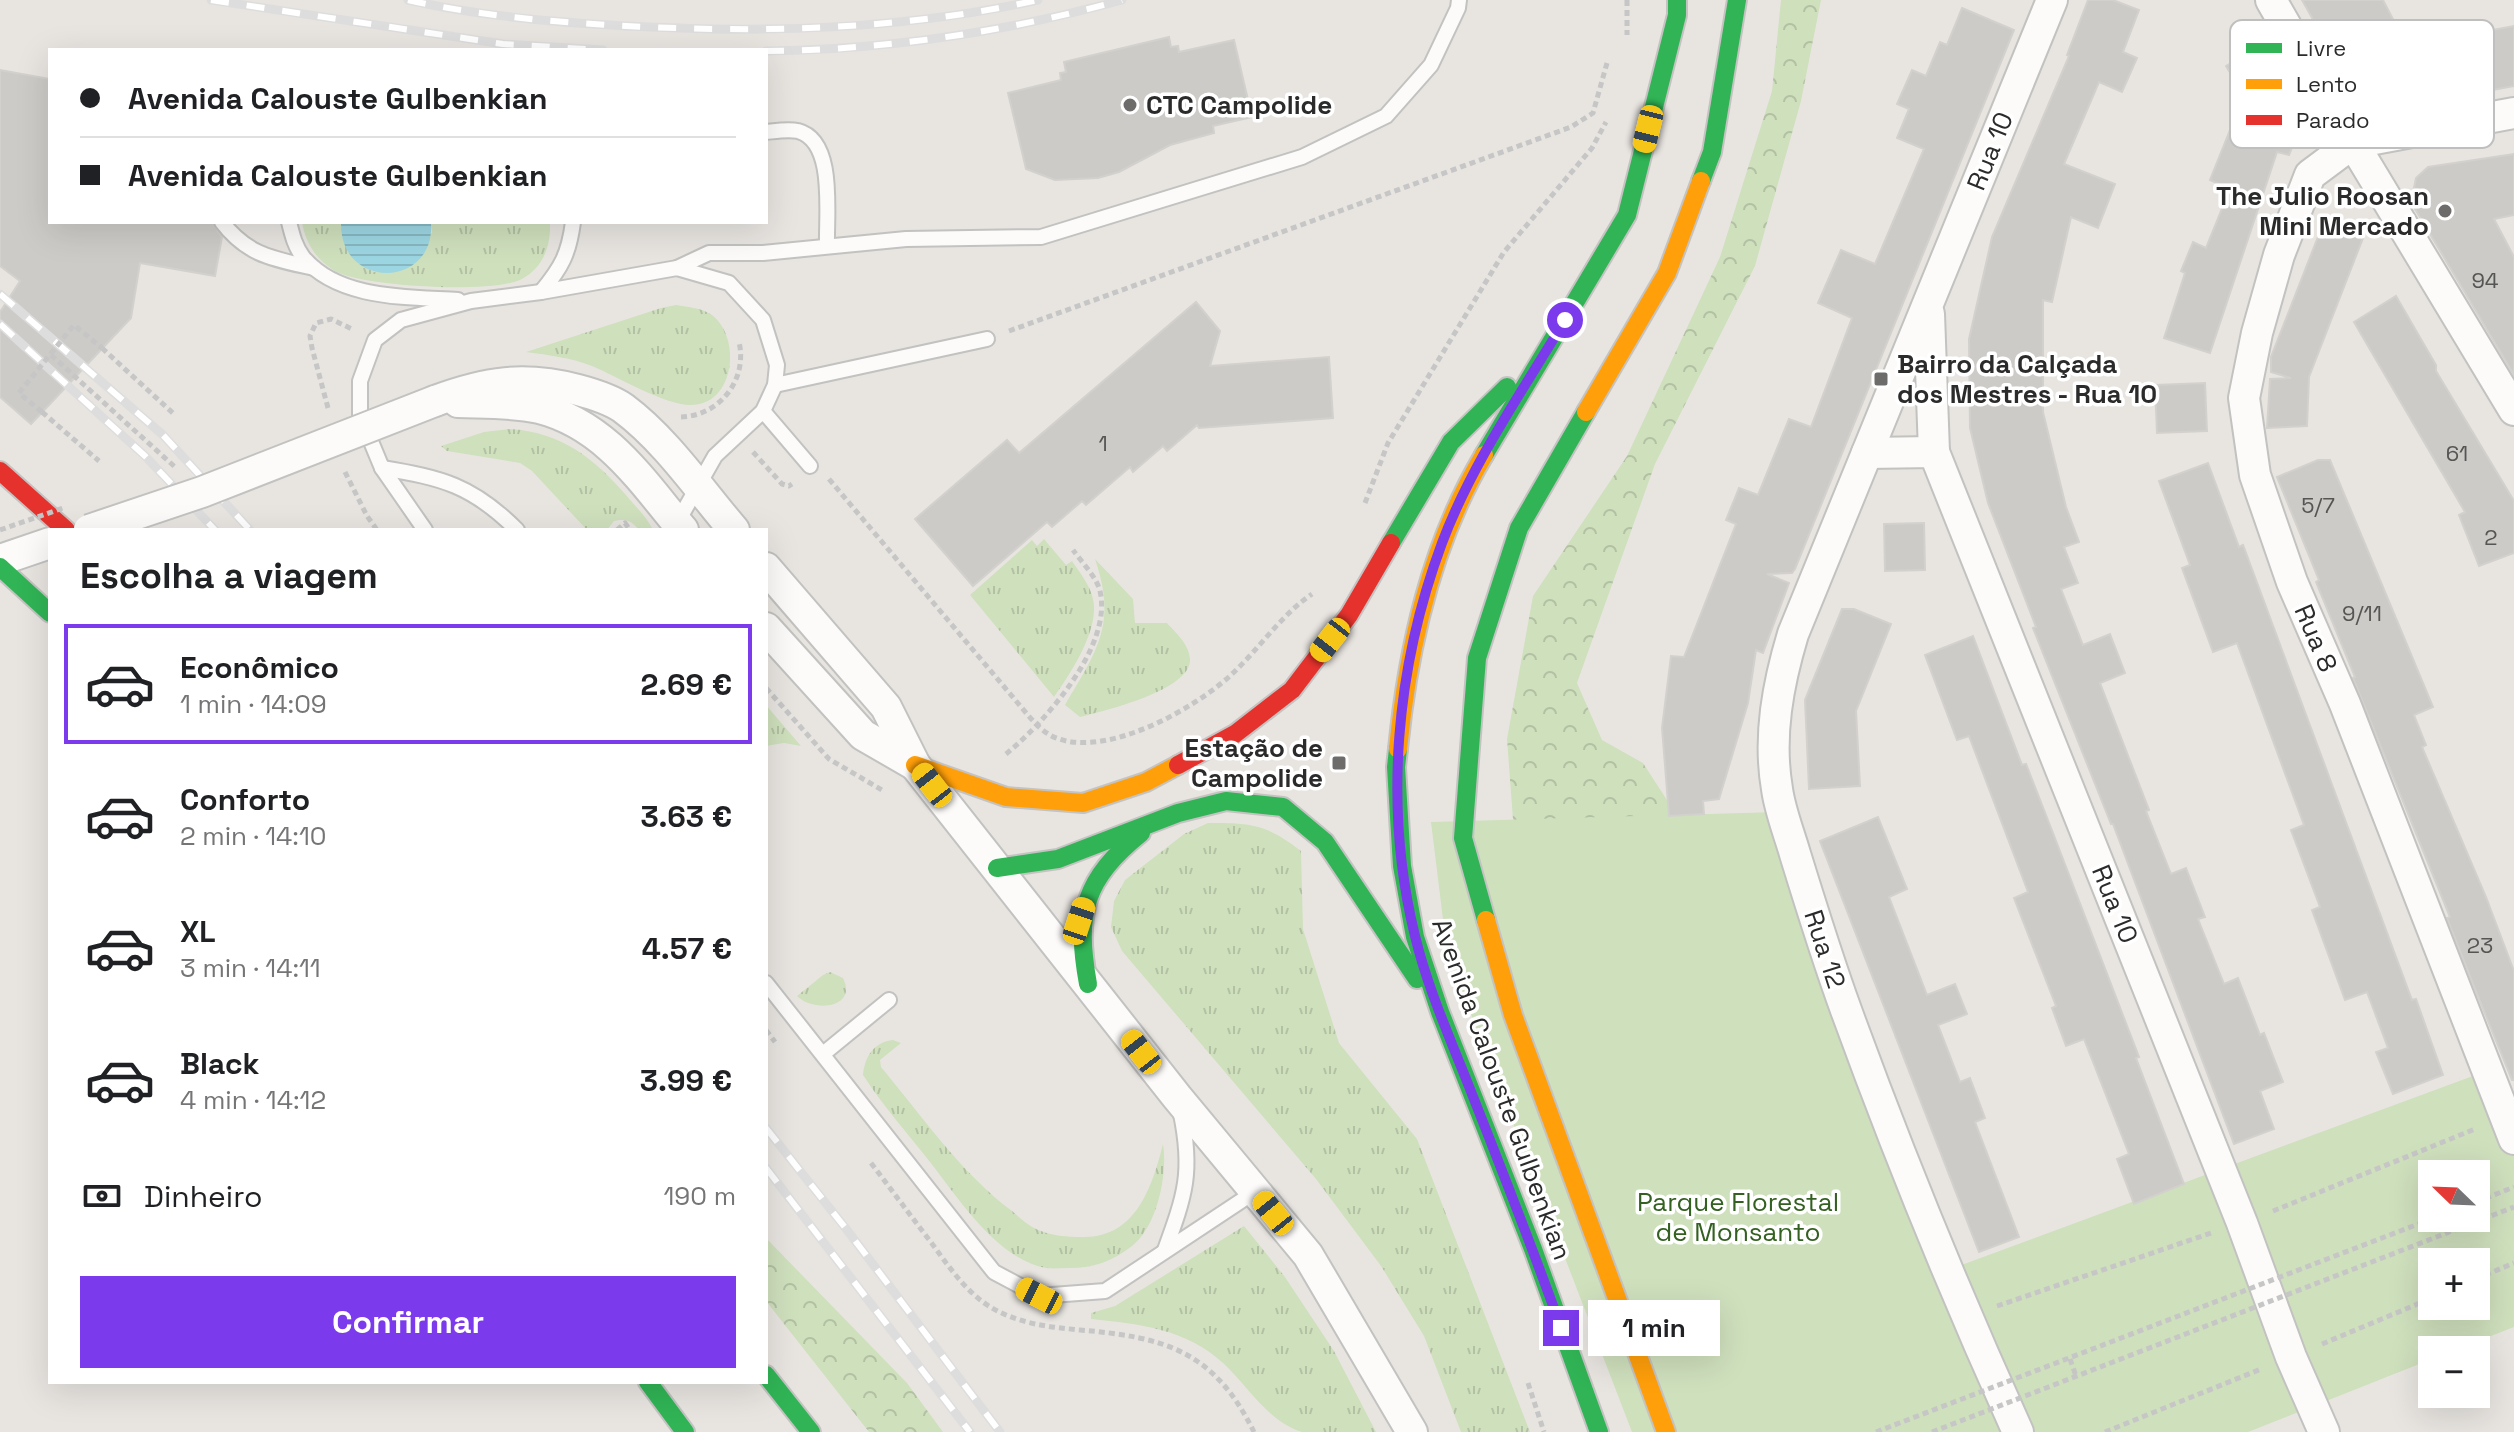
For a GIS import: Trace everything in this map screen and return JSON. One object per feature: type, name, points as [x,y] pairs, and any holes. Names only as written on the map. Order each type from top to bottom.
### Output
[{"type":"main road","name":"Avenida Calouste Gulbenkian","points":[[1599,1432],[1533,1249],[1440,1012],[1415,937],[1402,866],[1396,767],[1404,686],[1421,608],[1443,542],[1469,480],[1627,215],[1677,15],[1677,0]]},
{"type":"main road","name":"Avenida Calouste Gulbenkian","points":[[1666,1432],[1513,1015],[1463,838],[1477,658],[1519,528],[1667,273],[1712,152],[1737,0]]},
{"type":"main road","points":[[1060,819],[1083,803],[1146,782],[1235,734],[1292,690],[1349,615],[1451,442],[1549,346]]},
{"type":"main road","points":[[0,471],[64,528]]},
{"type":"main road","points":[[0,567],[48,611]]},
{"type":"main road","points":[[915,765],[1006,797],[1083,803]]},
{"type":"main road","points":[[997,868],[1058,859],[1159,820],[1226,801],[1283,807],[1325,842],[1440,1012]]},
{"type":"main road","points":[[1088,984],[1080,949],[1079,921],[1089,892],[1116,852],[1159,820]]},
{"type":"main road","points":[[997,868],[1028,843]]},
{"type":"main road","points":[[768,1378],[811,1432]]},
{"type":"main road","points":[[649,1384],[685,1432]]},
{"type":"street","name":"Rua 10","points":[[1867,453],[2052,0]]},
{"type":"street","points":[[2271,0],[2282,20]]},
{"type":"street","points":[[2494,117],[2514,113]]},
{"type":"street","name":"Rua 8","points":[[2346,148],[2310,175],[2279,255],[2257,333],[2244,398],[2255,475],[2292,582],[2345,704],[2511,1123]]},
{"type":"street","points":[[2356,148],[2514,410]]},
{"type":"street","name":"Rua 10","points":[[1929,302],[1934,452],[2242,1223],[2291,1357],[2324,1432]]},
{"type":"street","points":[[95,528],[202,492],[435,401],[498,382],[557,384],[594,394],[620,406],[648,429],[732,528]]},
{"type":"street","points":[[435,401],[537,408],[586,427],[631,467],[680,526]]},
{"type":"street","points":[[1867,453],[1934,452]]},
{"type":"street","name":"Rua 12","points":[[1867,453],[1793,634],[1782,672],[1775,711],[1777,791],[1822,945],[1893,1142],[1965,1316],[2018,1432]]},
{"type":"street","points":[[0,560],[48,544]]},
{"type":"street","points":[[768,570],[886,707],[915,765],[1177,1097],[1308,1255],[1412,1432]]},
{"type":"street","points":[[768,630],[863,735],[915,765]]},
{"type":"lane","points":[[424,528],[382,468],[360,415],[360,381],[375,340],[401,320],[471,301],[677,268],[709,253],[763,253],[906,239],[1041,237],[1302,157],[1386,116],[1431,65],[1459,0]]},
{"type":"lane","points":[[768,132],[796,131],[818,144],[825,163],[827,246]]},
{"type":"lane","points":[[224,224],[235,239],[254,252],[314,268]]},
{"type":"lane","points":[[290,224],[302,256],[314,268],[339,283],[399,296],[471,301]]},
{"type":"lane","points":[[541,292],[556,274],[569,250],[573,224]]},
{"type":"lane","points":[[677,268],[729,283],[763,320],[777,365],[775,385],[763,411],[715,456],[697,486],[680,526]]},
{"type":"lane","points":[[775,385],[987,339]]},
{"type":"lane","points":[[763,411],[810,466]]},
{"type":"lane","points":[[382,468],[429,476],[457,485],[481,498],[515,528]]},
{"type":"lane","points":[[768,985],[994,1272],[1039,1296],[1105,1291],[1256,1191]]},
{"type":"lane","points":[[823,1054],[889,1000]]},
{"type":"lane","points":[[1165,1250],[1186,1193],[1187,1145],[1177,1097]]},
{"type":"path","points":[[1625,45],[1627,0]]},
{"type":"path","points":[[987,339],[1571,127],[1593,113],[1607,63]]},
{"type":"path","points":[[1362,510],[1388,443],[1504,252],[1592,148],[1611,112]]},
{"type":"path","points":[[99,461],[19,393],[74,325],[175,415]]},
{"type":"path","points":[[678,417],[693,417],[713,409],[723,400],[741,367],[738,338]]},
{"type":"path","points":[[51,355],[202,492]]},
{"type":"path","points":[[825,474],[1038,726],[1058,739],[1079,743],[1114,739],[1156,723],[1190,705],[1227,679],[1259,648],[1300,600],[1310,596],[1319,586]]},
{"type":"path","points":[[999,760],[1038,726],[1078,673],[1092,644],[1102,614],[1100,589],[1073,550]]},
{"type":"path","points":[[1965,1316],[2242,1223],[2511,1123]]},
{"type":"path","points":[[2490,1196],[2514,1187]]},
{"type":"path","points":[[1932,1432],[2514,1207]]},
{"type":"path","points":[[1876,1432],[2418,1224]]},
{"type":"path","points":[[2490,1273],[2514,1263]]},
{"type":"path","points":[[2105,1432],[2418,1304]]},
{"type":"path","points":[[2070,1359],[2076,1376]]},
{"type":"path","points":[[1528,1383],[1544,1432]]},
{"type":"path","points":[[1235,1400],[1254,1432]]},
{"type":"green space","points":[[1781,0],[1821,0],[1801,101],[1755,266],[1655,464],[1577,683],[1602,740],[1643,763],[1698,848],[1519,900],[1507,739],[1533,596],[1627,456],[1720,257],[1772,91]]},
{"type":"green space","points":[[303,224],[341,224],[350,253],[375,272],[432,233],[431,224],[550,224],[541,262],[530,274],[507,284],[485,286],[428,287],[350,277],[322,262],[306,237]]},
{"type":"green space","points":[[676,305],[700,309],[712,315],[728,339],[729,369],[725,383],[717,395],[705,402],[680,404],[641,390],[584,363],[526,352],[661,308]]},
{"type":"green space","points":[[510,429],[528,431],[561,441],[575,449],[602,470],[652,528],[637,528],[631,522],[622,520],[614,521],[609,528],[585,528],[532,471],[520,463],[447,451],[441,446],[484,432]]},
{"type":"green space","points":[[1044,539],[1066,565],[1072,561],[1090,589],[1094,611],[1082,650],[1054,697],[970,595],[1032,540],[1037,546]]},
{"type":"green space","points":[[1095,559],[1133,599],[1135,623],[1167,623],[1185,644],[1190,659],[1187,670],[1162,689],[1126,704],[1080,717],[1065,705],[1087,668],[1101,635],[1104,601]]},
{"type":"green space","points":[[768,707],[801,746],[784,743],[768,746]]},
{"type":"green space","name":"Parque Florestal de Monsanto","points":[[1777,812],[1948,1270],[2481,1073],[2514,1120],[2514,1327],[2490,1336],[2418,1336],[2418,1365],[2248,1432],[1632,1432],[1447,952],[1431,822]]},
{"type":"green space","points":[[1208,823],[1268,830],[1301,851],[1303,929],[1339,1043],[1417,1139],[1530,1432],[1461,1432],[1424,1336],[1381,1266],[1316,1179],[1122,951],[1111,927],[1114,901],[1125,880],[1184,834]]},
{"type":"green space","points":[[830,972],[843,978],[845,996],[840,1001],[832,1005],[813,1005],[797,996],[823,975]]},
{"type":"green space","points":[[893,1040],[901,1043],[880,1060],[881,1067],[976,1179],[1023,1221],[1042,1231],[1059,1236],[1084,1237],[1117,1229],[1139,1207],[1153,1177],[1163,1144],[1164,1170],[1159,1199],[1141,1237],[1110,1260],[1087,1267],[1046,1268],[1011,1253],[980,1226],[863,1075],[872,1051]]},
{"type":"green space","points":[[1244,1226],[1285,1277],[1334,1351],[1376,1432],[1302,1432],[1269,1412],[1223,1363],[1194,1342],[1145,1326],[1091,1319],[1091,1313],[1115,1306]]},
{"type":"green space","points":[[768,1240],[907,1383],[943,1432],[869,1432],[768,1304]]},
{"type":"water","points":[[341,224],[431,224],[428,244],[419,260],[404,270],[387,273],[370,270],[355,261],[344,245]]},
{"type":"building","points":[[2088,0],[2113,0],[2139,10],[2123,52],[2137,58],[2122,92],[2099,82],[2064,164],[2115,184],[2098,228],[2071,217],[2052,302],[2043,300],[2043,412],[2066,507],[2079,542],[2064,547],[2078,583],[2061,589],[2083,645],[2110,634],[2125,673],[2100,683],[2149,810],[2146,811],[2171,874],[2186,868],[2205,917],[2198,919],[2224,984],[2238,978],[2260,1035],[2264,1033],[2283,1082],[2260,1091],[2274,1129],[2234,1144],[2113,824],[2033,628],[2036,627],[1988,503],[1970,428],[1969,339],[1992,237],[2069,56]]},
{"type":"building","points":[[2302,0],[2383,0],[2393,20],[2313,20]]},
{"type":"building","points":[[1962,8],[2014,30],[1795,569],[1792,573],[1767,574],[1789,583],[1763,653],[1756,650],[1748,703],[1719,799],[1703,801],[1704,814],[1669,816],[1662,728],[1671,656],[1684,657],[1736,524],[1726,520],[1739,488],[1758,495],[1789,419],[1811,427],[1852,318],[1818,303],[1841,250],[1875,264],[1924,149],[1897,138],[1909,109],[1897,104],[1912,70],[1926,76],[1940,42],[1947,45]]},
{"type":"building","points":[[2514,26],[2514,86],[2494,90],[2494,30]]},
{"type":"building","name":"CTC Campolide","points":[[1169,37],[1171,47],[1178,46],[1179,52],[1234,40],[1252,117],[1213,126],[1214,133],[1170,145],[1119,172],[1098,178],[1055,180],[1026,169],[1008,93],[1061,80],[1060,73],[1066,72],[1064,62]]},
{"type":"building","points":[[0,70],[48,79],[48,224],[213,224],[222,237],[215,276],[140,263],[131,318],[31,424],[0,397],[0,312],[20,281],[0,266]]},
{"type":"building","points":[[2230,130],[2230,148],[2292,148],[2289,155],[2277,152],[2210,353],[2164,338],[2185,273],[2181,271],[2193,242],[2206,248],[2230,189],[2210,180]]},
{"type":"building","points":[[2514,154],[2514,215],[2494,219],[2514,257],[2514,375],[2411,202],[2416,178],[2428,167]]},
{"type":"building","points":[[2323,224],[2363,238],[2309,377],[2307,426],[2267,428],[2270,379],[2291,378],[2271,372],[2271,357]]},
{"type":"building","points":[[2396,296],[2436,365],[2436,371],[2514,501],[2514,553],[2479,566],[2459,515],[2465,512],[2354,322]]},
{"type":"building","points":[[1196,302],[1220,331],[1210,366],[1329,357],[1333,418],[1199,428],[1197,425],[1167,451],[1163,446],[1133,472],[1130,467],[1086,505],[1082,501],[1052,527],[1047,522],[973,586],[915,519],[1007,440],[1019,453]]},
{"type":"building","points":[[2205,383],[2207,431],[2157,433],[2155,385]]},
{"type":"building","points":[[2318,460],[2330,460],[2433,707],[2414,715],[2426,745],[2422,747],[2514,971],[2514,1080],[2447,918],[2450,917],[2353,678],[2316,582],[2319,580],[2277,477]]},
{"type":"building","points":[[2208,463],[2239,547],[2243,545],[2412,1000],[2416,999],[2443,1075],[2393,1094],[2376,1052],[2388,1048],[2367,992],[2345,1000],[2312,910],[2320,907],[2291,830],[2304,825],[2237,643],[2213,652],[2182,568],[2190,565],[2159,481]]},
{"type":"building","points":[[1924,523],[1925,570],[1885,571],[1884,524]]},
{"type":"building","points":[[1842,609],[1854,609],[1891,624],[1856,711],[1860,786],[1809,789],[1805,700]]},
{"type":"building","points":[[1973,636],[2022,765],[2026,764],[2053,833],[2184,1184],[2134,1204],[2117,1159],[2129,1154],[2084,1039],[2066,1046],[2052,1008],[2056,1006],[2014,898],[2028,892],[1969,736],[1957,740],[1925,655]]},
{"type":"building","points":[[1878,817],[1907,889],[1889,897],[1927,995],[1955,984],[1967,1014],[1938,1025],[1960,1082],[1970,1078],[1985,1118],[1975,1122],[2019,1237],[1979,1252],[1820,841]]},
{"type":"railway","points":[[211,0],[503,44],[570,48]]},
{"type":"railway","points":[[408,0],[543,20],[729,29],[885,23],[936,18],[1038,0]]},
{"type":"railway","points":[[768,51],[856,47],[946,37],[1034,21],[1122,0]]},
{"type":"railway","points":[[0,294],[163,435],[248,528]]},
{"type":"railway","points":[[0,324],[145,456],[213,528]]},
{"type":"railway","points":[[768,1131],[1000,1432]]},
{"type":"railway","points":[[768,1171],[970,1432]]},
{"type":"traffic: fast","points":[[1484,455],[1627,215],[1677,15],[1677,0]]},
{"type":"traffic: fast","points":[[1701,181],[1712,152],[1737,0]]},
{"type":"traffic: fast","points":[[1391,543],[1451,442],[1507,387]]},
{"type":"traffic: fast","points":[[1486,920],[1463,838],[1477,658],[1519,528],[1586,412]]},
{"type":"traffic: fast","points":[[0,567],[48,611]]},
{"type":"traffic: fast","points":[[1398,749],[1396,767],[1402,866],[1415,937],[1440,1012],[1533,1249],[1599,1432]]},
{"type":"traffic: fast","points":[[997,868],[1058,859],[1178,813],[1226,801],[1283,807],[1325,842],[1417,979]]},
{"type":"traffic: fast","points":[[1088,984],[1083,937],[1088,899],[1107,866],[1141,833]]},
{"type":"traffic: fast","points":[[768,1378],[811,1432]]},
{"type":"traffic: fast","points":[[649,1384],[685,1432]]},
{"type":"traffic: slow","points":[[1586,412],[1667,273],[1701,181]]},
{"type":"traffic: slow","points":[[1398,749],[1408,673],[1425,597],[1450,524],[1484,455]]},
{"type":"traffic: slow","points":[[915,765],[1006,797],[1083,803],[1146,782],[1178,765]]},
{"type":"traffic: slow","points":[[1486,920],[1513,1015],[1666,1432]]},
{"type":"traffic: jam","points":[[0,471],[64,528]]},
{"type":"traffic: jam","points":[[1178,765],[1235,734],[1292,690],[1349,615],[1391,543]]},
{"type":"place","name":"CTC Campolide","points":[[1130,105]]},
{"type":"place","name":"The Julio Roosan Mini Mercado","points":[[2445,211]]},
{"type":"place","name":"Bairro da Calçada dos Mestres - Rua 10","points":[[1881,379]]},
{"type":"place","name":"Estação de Campolide","points":[[1339,763]]},
{"type":"route","points":[[1561,1328],[1440,1012],[1415,937],[1402,866],[1396,767],[1404,686],[1421,608],[1443,542],[1469,480],[1565,320]]}]
